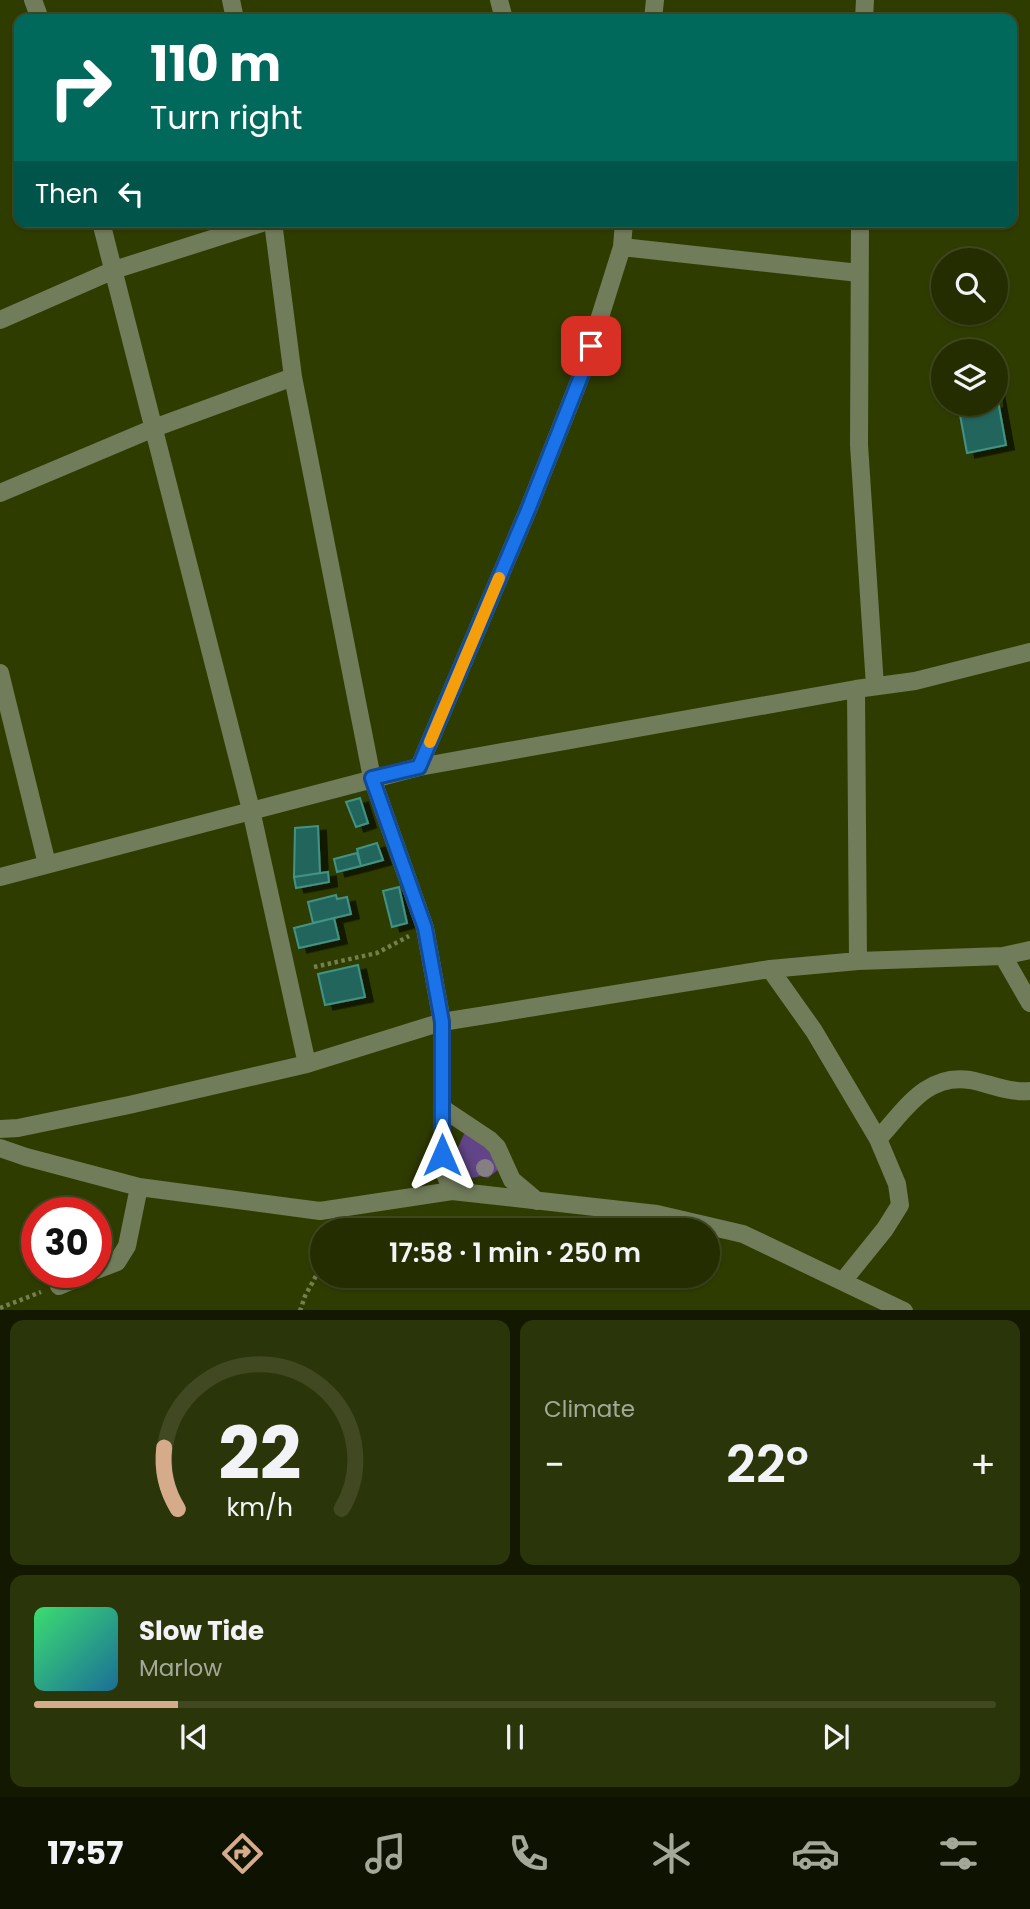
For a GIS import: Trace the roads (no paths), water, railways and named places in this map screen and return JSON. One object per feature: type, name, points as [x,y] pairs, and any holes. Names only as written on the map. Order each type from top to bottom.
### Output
[{"type":"street","points":[[103,228],[251,810],[307,1064]]},
{"type":"street","points":[[0,320],[114,270],[246,228]]},
{"type":"street","points":[[274,228],[293,377],[372,778],[425,928],[442,1022],[442,1155],[445,1174],[452,1191]]},
{"type":"street","points":[[419,767],[528,510],[583,371],[622,247],[624,228]]},
{"type":"street","points":[[860,228],[859,445],[874,687]]},
{"type":"street","points":[[622,247],[859,273]]},
{"type":"street","points":[[0,493],[154,428],[293,377]]},
{"type":"street","points":[[0,877],[419,767],[856,689],[915,681],[1030,652]]},
{"type":"street","points":[[0,673],[47,864]]},
{"type":"street","points":[[856,689],[858,961]]},
{"type":"street","points":[[0,1129],[18,1128],[129,1105],[307,1064],[442,1022],[770,969],[858,961],[1003,956],[1030,950]]},
{"type":"street","points":[[1003,956],[1030,1003]]},
{"type":"street","points":[[770,969],[814,1031],[878,1139],[897,1184],[900,1205],[885,1229],[843,1281]]},
{"type":"street","points":[[878,1139],[921,1092],[946,1079],[970,1080],[1017,1092],[1030,1091]]},
{"type":"street","points":[[442,1108],[490,1140],[497,1147],[512,1180],[537,1201]]},
{"type":"street","points":[[0,1149],[139,1187],[320,1211],[452,1191],[657,1214],[743,1234],[902,1310]]},
{"type":"street","points":[[112,1264],[117,1262],[127,1246],[139,1187]]}]
